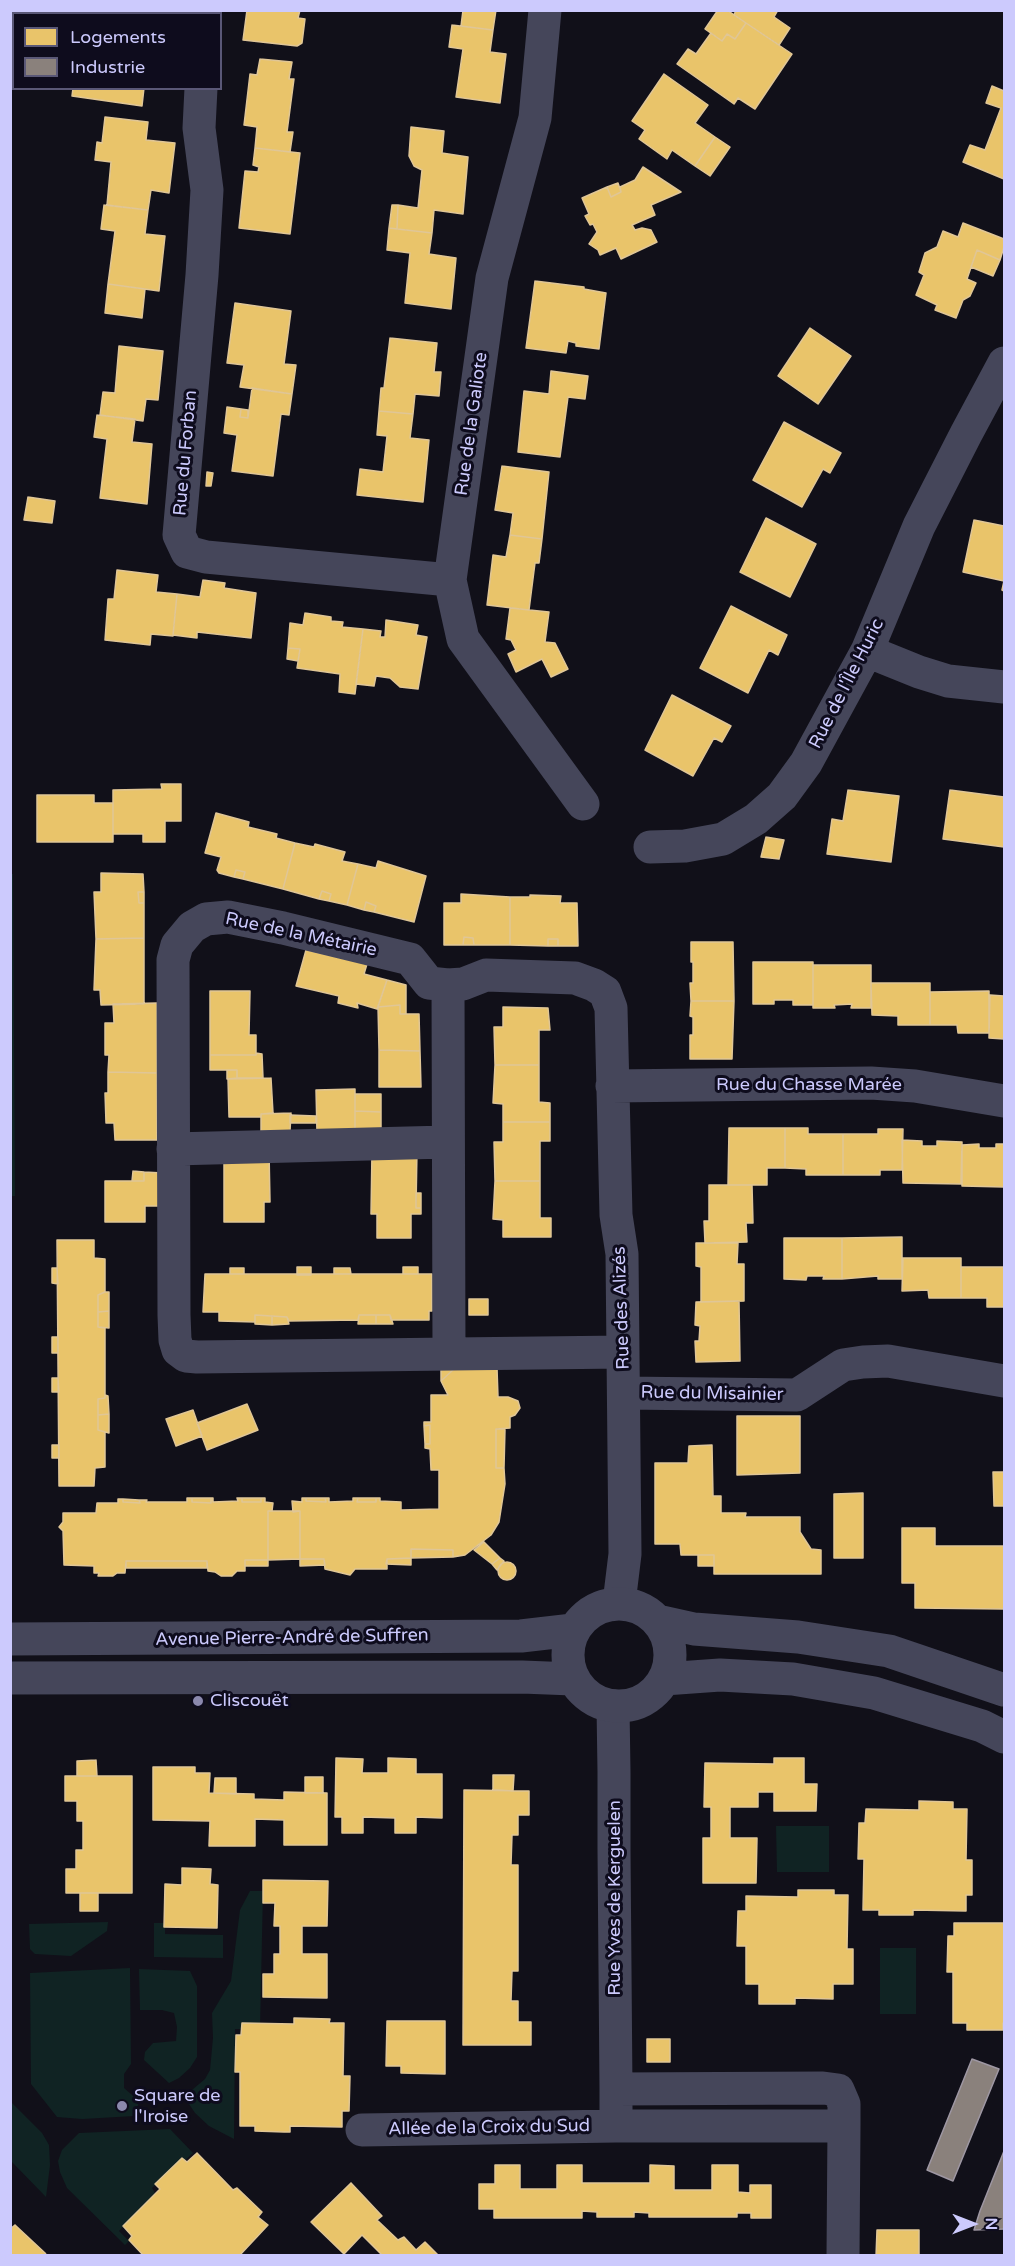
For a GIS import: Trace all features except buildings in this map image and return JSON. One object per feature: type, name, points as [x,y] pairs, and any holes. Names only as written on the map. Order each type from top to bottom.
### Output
[{"type":"street","name":"Rue de la Galiote","points":[[545,10],[536,118],[492,278],[450,580],[463,639],[583,804]]},
{"type":"street","name":"Rue du Forban","points":[[201,90],[199,128],[207,190],[202,275],[179,535],[187,552],[206,558],[450,580]]},
{"type":"street","name":"Rue de l'Île Huric","points":[[650,847],[685,846],[723,839],[756,819],[782,796],[806,763],[867,651],[919,526],[1005,363]]},
{"type":"street","points":[[867,651],[948,681],[1005,687]]},
{"type":"street","name":"Rue de la Métairie","points":[[448,985],[429,982],[410,959],[228,917],[206,919],[192,927],[177,945],[173,960],[173,1149],[175,1331],[178,1350],[186,1356],[197,1357],[623,1352]]},
{"type":"street","name":"Rue des Alizés","points":[[448,985],[463,984],[486,975],[575,978],[594,985],[604,992],[611,1008],[616,1215],[622,1254],[624,1393],[625,1554],[619,1603]]},
{"type":"street","points":[[448,985],[449,1353]]},
{"type":"street","name":"Rue du Chasse Marée","points":[[612,1086],[871,1083],[915,1086],[1005,1101]]},
{"type":"street","points":[[173,1149],[447,1142]]},
{"type":"street","name":"Rue du Misainier","points":[[624,1393],[796,1395],[843,1365],[888,1361],[1005,1381]]},
{"type":"street","points":[[658,1621],[668,1639],[670,1659],[664,1679],[651,1695],[634,1704],[613,1706],[590,1697],[573,1679],[568,1663],[568,1646],[573,1630],[585,1616],[601,1606],[619,1603],[640,1608],[658,1621],[694,1629],[798,1637],[889,1651],[1005,1690]]},
{"type":"street","name":"Avenue Pierre-André de Suffren","points":[[10,1639],[521,1636],[573,1630]]},
{"type":"street","points":[[664,1679],[720,1675],[793,1680],[874,1693],[982,1726],[1005,1737]]},
{"type":"street","name":"Avenue Pierre-André de Suffren","points":[[10,1678],[522,1677],[573,1679]]},
{"type":"street","name":"Rue Yves de Kerguelen","points":[[613,1706],[616,2126]]},
{"type":"street","points":[[616,2089],[823,2088],[838,2090],[844,2104],[843,2256]]},
{"type":"street","points":[[616,2126],[844,2126]]},
{"type":"street","name":"Allée de la Croix du Sud","points":[[362,2130],[616,2126]]},
{"type":"green space","points":[[11,874],[13,874],[15,1196],[11,1196]]},
{"type":"green space","points":[[776,1826],[829,1826],[829,1872],[777,1872]]},
{"type":"green space","points":[[250,1891],[263,1891],[260,2029],[235,2029],[234,2139],[209,2126],[195,2113],[186,2095],[205,2079],[210,2070],[213,2038],[212,2013],[231,1981],[240,1910]]},
{"type":"green space","points":[[108,1922],[107,1931],[71,1956],[35,1954],[30,1949],[29,1924]]},
{"type":"green space","points":[[154,1923],[165,1923],[165,1934],[223,1935],[223,1958],[154,1957]]},
{"type":"green space","points":[[880,1948],[916,1948],[916,2014],[880,2014]]},
{"type":"green space","points":[[130,1968],[131,2064],[124,2074],[124,2088],[139,2101],[135,2116],[82,2119],[57,2117],[31,2084],[30,1973]]},
{"type":"green space","points":[[139,1969],[190,1971],[197,1986],[197,2057],[190,2068],[169,2083],[144,2060],[145,2052],[153,2043],[176,2041],[177,2027],[174,2013],[162,2010],[140,2010]]},
{"type":"green space","points":[[11,2102],[42,2133],[49,2145],[50,2165],[46,2197],[11,2161]]},
{"type":"green space","points":[[170,2129],[193,2153],[152,2188],[155,2193],[119,2231],[129,2241],[125,2245],[67,2188],[58,2161],[62,2150],[79,2133]]},
{"type":"place","name":"Cliscouët","points":[[198,1701]]},
{"type":"place","name":"Square de l'Iroise","points":[[122,2106]]}]
